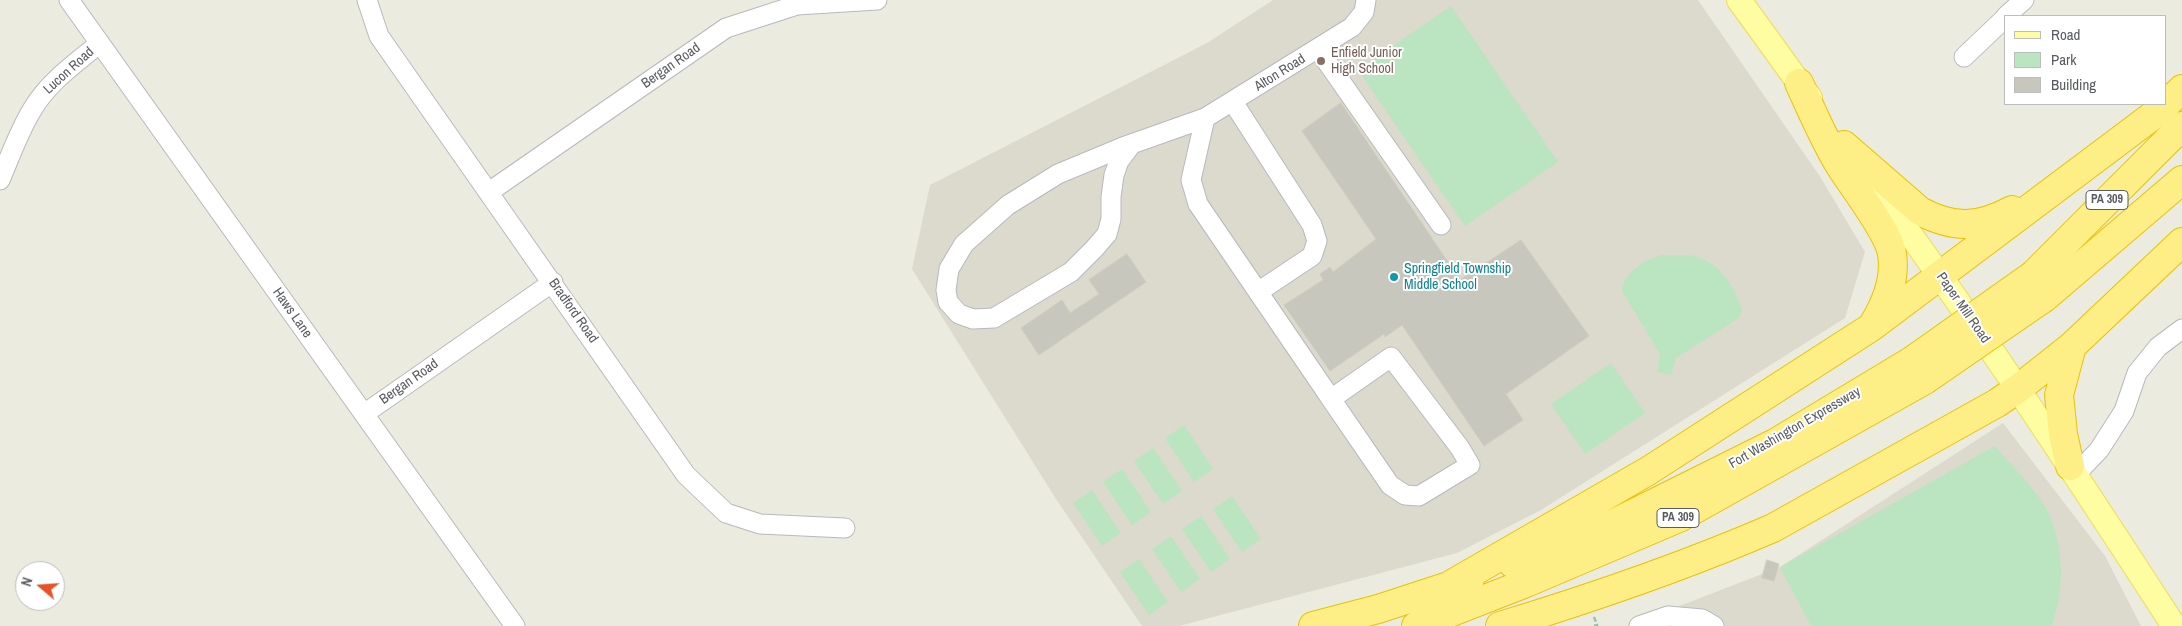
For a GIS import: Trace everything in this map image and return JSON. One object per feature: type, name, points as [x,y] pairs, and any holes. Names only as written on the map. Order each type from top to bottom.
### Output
[{"type":"highway","points":[[1799,83],[1838,164],[1890,245],[1893,263],[1891,282],[1882,310],[1870,328]]},
{"type":"highway","points":[[2167,103],[2182,89]]},
{"type":"highway","points":[[1452,584],[1648,471],[1870,328],[2165,105]]},
{"type":"highway","name":"Fort Washington Expressway","points":[[2038,286],[2182,126]]},
{"type":"highway","points":[[1844,145],[1920,211],[1953,224],[1968,225],[1996,218],[2070,178]]},
{"type":"highway","name":"Fort Washington Expressway","points":[[1313,626],[1378,609],[1528,559],[1600,530],[1919,370],[2038,286],[2182,180]]},
{"type":"highway","points":[[1500,626],[1588,597],[1735,544],[1773,528],[1997,404],[2072,346],[2182,242]]},
{"type":"highway","points":[[2072,346],[2066,362],[2059,395],[2063,434],[2073,470]]},
{"type":"highway","name":"PA 309","points":[[1416,626],[1526,583],[1681,517],[1919,370]]},
{"type":"main road","name":"Paper Mill Road","points":[[1739,0],[1940,275],[2019,388],[2174,626]]},
{"type":"street","name":"Haws Lane","points":[[69,0],[515,626]]},
{"type":"street","name":"Bradford Road","points":[[367,0],[379,36],[553,282],[686,475],[726,513],[760,524],[844,528]]},
{"type":"street","name":"Bergan Road","points":[[489,192],[726,28],[797,5],[876,0]]},
{"type":"street","name":"Alton Road","points":[[1131,145],[1120,161],[1114,175],[1111,219],[1107,234],[1071,272],[994,318],[973,319],[959,314],[948,302],[946,290],[949,269],[964,244],[1008,205],[1058,174],[1131,145],[1205,118],[1233,102],[1352,27],[1364,12],[1366,0]]},
{"type":"street","points":[[2008,15],[2024,0]]},
{"type":"street","points":[[1964,57],[2004,19]]},
{"type":"street","name":"Lucon Road","points":[[0,180],[31,110],[44,92],[100,43]]},
{"type":"street","points":[[1318,49],[1441,225]]},
{"type":"street","points":[[1233,102],[1312,225],[1317,241],[1312,256],[1258,292]]},
{"type":"street","points":[[1205,118],[1191,180],[1198,204],[1387,480],[1405,495],[1419,496],[1470,465],[1460,448],[1391,357],[1332,399]]},
{"type":"street","name":"Bergan Road","points":[[364,414],[553,282]]},
{"type":"street","points":[[2073,470],[2099,450],[2124,411],[2137,373],[2158,347],[2182,329]]},
{"type":"street","points":[[1639,626],[1668,616],[1702,618],[1714,626]]},
{"type":"shaded area","points":[[1273,0],[1698,0],[1821,178],[1865,252],[1845,318],[1541,510],[1457,553],[1179,626],[1142,626],[1056,499],[912,269],[930,185],[1207,43]]},
{"type":"shaded area","points":[[2003,423],[2105,556],[2141,626],[1628,626],[1780,567]]},
{"type":"green space","points":[[1451,6],[1558,162],[1465,226],[1358,70]]},
{"type":"green space","points":[[1663,255],[1694,256],[1711,264],[1719,270],[1731,285],[1742,311],[1739,318],[1676,358],[1671,375],[1657,372],[1660,354],[1622,291],[1626,278],[1636,267],[1650,259]]},
{"type":"green space","points":[[1611,363],[1645,413],[1585,454],[1551,404]]},
{"type":"green space","points":[[1184,425],[1213,469],[1194,482],[1165,438]]},
{"type":"green space","points":[[1995,446],[2039,498],[2050,516],[2055,529],[2060,557],[2061,585],[2056,613],[2051,626],[1811,626],[1780,567]]},
{"type":"green space","points":[[1153,448],[1182,491],[1163,504],[1134,461]]},
{"type":"green space","points":[[1122,469],[1151,512],[1132,525],[1103,482]]},
{"type":"green space","points":[[1092,490],[1121,533],[1102,546],[1073,503]]},
{"type":"green space","points":[[1232,496],[1261,539],[1242,552],[1213,509]]},
{"type":"green space","points":[[1201,516],[1230,559],[1211,572],[1182,529]]},
{"type":"green space","points":[[1171,536],[1200,579],[1181,592],[1152,549]]},
{"type":"green space","points":[[1139,559],[1168,602],[1149,615],[1120,572]]},
{"type":"building","name":"Springfield Township Middle School","points":[[1341,103],[1460,280],[1521,240],[1589,336],[1506,394],[1523,420],[1484,446],[1402,325],[1385,337],[1384,334],[1330,371],[1284,305],[1323,280],[1320,274],[1330,267],[1333,272],[1376,239],[1302,131]]},
{"type":"building","points":[[1127,254],[1146,282],[1039,355],[1021,328],[1062,300],[1070,313],[1099,294],[1089,280]]},
{"type":"building","points":[[1767,560],[1779,564],[1774,581],[1762,578]]},
{"type":"place","name":"Enfield Junior High School","points":[[1321,61]]},
{"type":"place","name":"Springfield Township Middle School","points":[[1394,277]]}]
